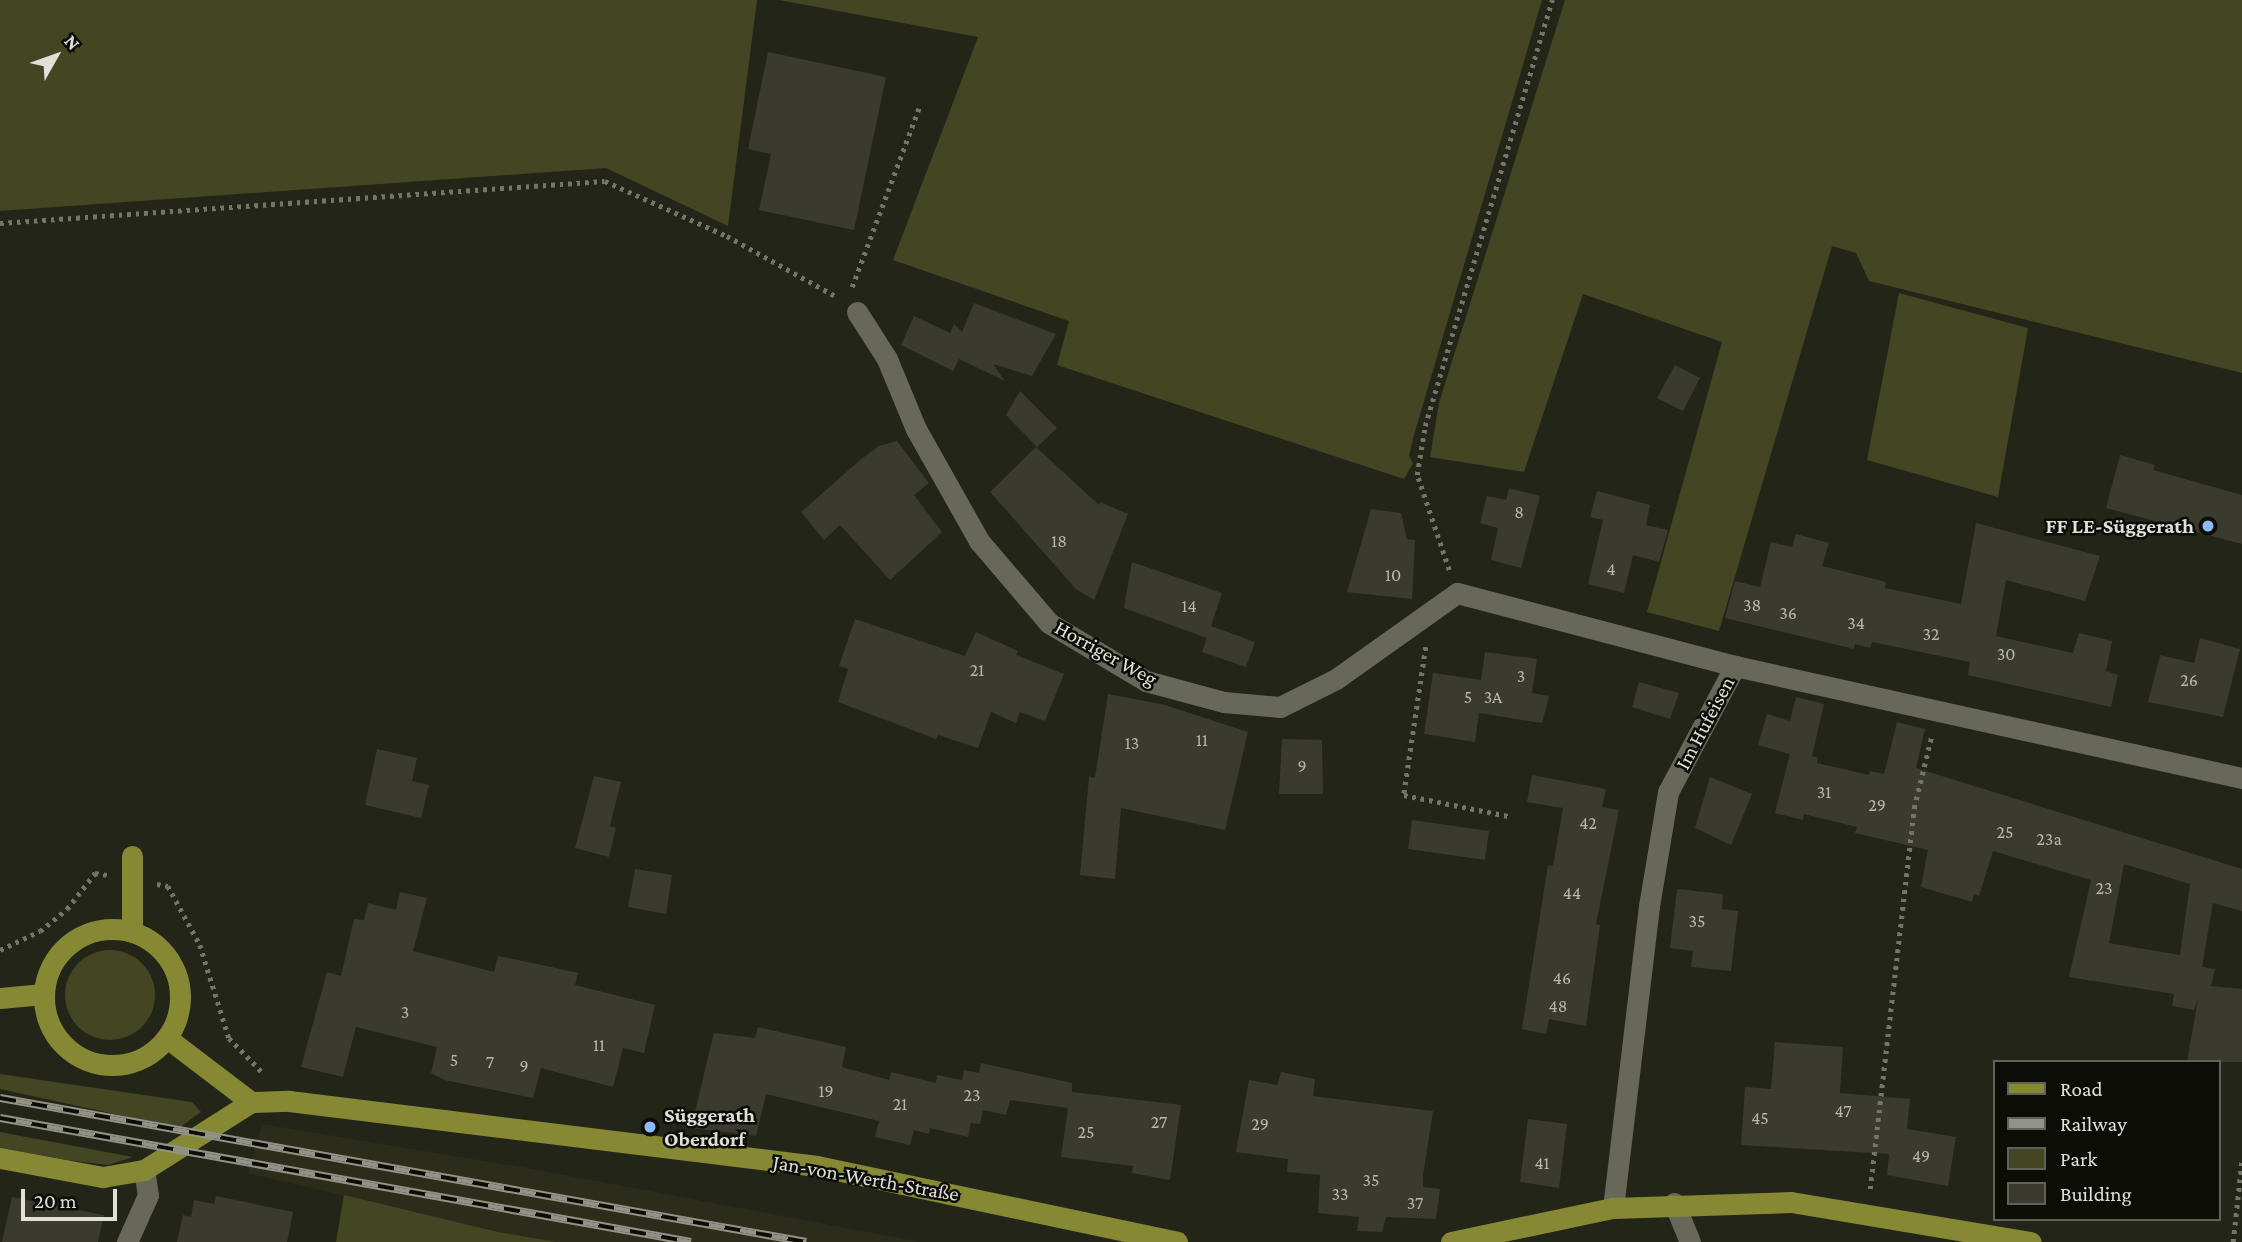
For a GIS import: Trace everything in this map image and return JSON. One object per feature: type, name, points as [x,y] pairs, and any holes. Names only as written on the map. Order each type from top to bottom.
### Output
[{"type":"main road","points":[[132,856],[132,932]]},
{"type":"main road","points":[[109,929],[132,932],[164,954],[176,975],[179,1008],[167,1038],[134,1062],[94,1063],[61,1042],[46,1018],[43,994],[50,967],[78,937],[109,929]]},
{"type":"main road","points":[[0,998],[43,994]]},
{"type":"main road","points":[[167,1038],[251,1102]]},
{"type":"main road","name":"Jan-von-Werth-Straße","points":[[144,1170],[251,1102],[289,1101],[817,1166],[1177,1242]]},
{"type":"main road","points":[[0,1158],[103,1177],[144,1170]]},
{"type":"main road","points":[[1451,1242],[1613,1208],[1674,1203],[1791,1202],[2031,1242]]},
{"type":"street","name":"Horriger Weg","points":[[852,307],[887,359],[916,429],[979,541],[1049,623],[1146,681],[1224,702],[1280,707],[1336,679],[1457,593]]},
{"type":"street","points":[[1457,593],[1735,666]]},
{"type":"street","name":"Im Hufeisen","points":[[1613,1208],[1648,906],[1668,792],[1735,666],[2242,778]]},
{"type":"street","points":[[127,1242],[148,1195],[144,1170]]},
{"type":"street","points":[[1674,1203],[1690,1242]]},
{"type":"path","points":[[1457,593],[1417,475],[1425,426],[1552,0]]},
{"type":"path","points":[[0,223],[605,181],[727,236],[852,307],[920,104]]},
{"type":"path","points":[[1415,623],[1427,642],[1404,795],[1508,816]]},
{"type":"path","points":[[1867,1214],[1914,808],[1938,709]]},
{"type":"path","points":[[0,950],[40,931],[67,909],[95,873],[169,886],[200,945],[229,1038],[265,1075],[251,1102]]},
{"type":"path","points":[[2233,1242],[2242,1158]]},
{"type":"shaded area","points":[[262,1124],[527,1168],[921,1242],[557,1242],[498,1232],[248,1173]]},
{"type":"green space","points":[[0,0],[757,0],[728,226],[606,168],[0,211]]},
{"type":"green space","points":[[779,0],[1542,0],[1414,435],[1409,456],[1413,463],[1404,479],[1057,365],[1069,321],[893,260],[978,37]]},
{"type":"green space","points":[[1565,0],[2242,0],[2242,373],[1869,281],[1856,253],[1832,246],[1719,631],[1647,612],[1722,342],[1583,294],[1524,472],[1430,457],[1439,403]]},
{"type":"green space","points":[[1899,293],[2028,328],[1998,497],[1867,460]]},
{"type":"green space","points":[[110,950],[127,953],[142,963],[152,978],[155,995],[152,1012],[142,1027],[127,1037],[110,1040],[93,1037],[78,1027],[68,1012],[65,995],[68,978],[78,963],[93,953]]},
{"type":"green space","points":[[0,1074],[192,1102],[201,1112],[179,1128],[0,1089]]},
{"type":"green space","points":[[0,1132],[133,1157],[108,1165],[0,1148]]},
{"type":"green space","points":[[344,1195],[498,1232],[557,1242],[336,1242]]},
{"type":"building","points":[[768,52],[886,77],[854,230],[759,210],[771,154],[748,149]]},
{"type":"building","points":[[974,303],[1056,334],[1032,376],[993,364],[1005,381],[959,359],[953,371],[901,345],[914,316],[950,333],[954,324],[962,332]]},
{"type":"building","points":[[1675,365],[1700,378],[1683,411],[1657,398]]},
{"type":"building","points":[[1020,391],[1057,428],[1037,447],[1006,415]]},
{"type":"building","points":[[897,441],[929,483],[914,495],[942,532],[890,580],[840,525],[824,540],[801,512],[860,460],[879,446]]},
{"type":"building","points":[[1036,447],[1099,505],[1100,502],[1128,514],[1094,600],[1076,589],[990,492]]},
{"type":"building","name":"FF LE-Süggerath","points":[[2120,455],[2155,465],[2153,470],[2242,495],[2242,544],[2106,508]]},
{"type":"building","points":[[1509,488],[1540,496],[1521,568],[1491,560],[1498,528],[1480,523],[1487,496],[1506,500]]},
{"type":"building","points":[[1597,491],[1650,505],[1646,525],[1668,530],[1659,562],[1633,555],[1624,593],[1588,584],[1603,520],[1590,517]]},
{"type":"building","points":[[1371,509],[1401,513],[1407,539],[1415,540],[1412,599],[1347,592]]},
{"type":"building","points":[[1976,523],[2100,556],[2085,601],[2006,580],[1996,636],[2073,653],[2079,633],[2112,641],[2106,671],[2118,675],[2111,707],[1968,675],[1970,662],[1872,642],[1870,648],[1855,644],[1854,649],[1725,618],[1735,581],[1760,587],[1771,542],[1792,547],[1796,534],[1829,543],[1822,566],[1886,582],[1885,588],[1961,604]]},
{"type":"building","points":[[1132,562],[1222,593],[1211,626],[1255,642],[1246,667],[1202,652],[1207,638],[1124,608]]},
{"type":"building","points":[[855,619],[965,656],[976,632],[1018,651],[1016,655],[1064,674],[1045,721],[1020,712],[1016,723],[991,712],[978,748],[938,735],[936,739],[838,702],[848,669],[839,666]]},
{"type":"building","points":[[2200,638],[2240,649],[2223,717],[2148,702],[2160,655],[2194,663]]},
{"type":"building","points":[[1485,652],[1537,659],[1532,693],[1549,696],[1542,723],[1479,713],[1475,742],[1424,734],[1433,673],[1481,680]]},
{"type":"building","points":[[1639,682],[1679,693],[1670,719],[1632,707]]},
{"type":"building","points":[[1108,694],[1165,705],[1248,732],[1225,830],[1121,808],[1115,879],[1080,875],[1089,777],[1095,778]]},
{"type":"building","points":[[1796,697],[1824,704],[1812,756],[1818,758],[1817,763],[1869,775],[1870,771],[1884,774],[1897,722],[1925,729],[1916,768],[2242,869],[2242,911],[2213,903],[2202,967],[2215,969],[2211,986],[2242,989],[2242,1062],[2187,1060],[2198,999],[2194,1010],[2172,1006],[2174,994],[2069,977],[2091,880],[1993,851],[1979,896],[1974,894],[1972,902],[1921,887],[1928,850],[1855,833],[1857,827],[1804,814],[1803,820],[1775,813],[1790,754],[1758,745],[1767,714],[1790,721]],"holes":[[[2124,864],[2190,884],[2180,955],[2109,943]]]},
{"type":"building","points":[[1282,739],[1322,740],[1323,794],[1279,794]]},
{"type":"building","points":[[377,749],[417,758],[412,781],[429,785],[421,818],[365,805]]},
{"type":"building","points":[[1532,775],[1606,789],[1602,807],[1619,810],[1596,924],[1600,925],[1586,1026],[1549,1019],[1546,1034],[1522,1029],[1548,865],[1553,866],[1563,808],[1527,802]]},
{"type":"building","points":[[594,776],[621,782],[610,826],[616,828],[609,857],[575,848]]},
{"type":"building","points":[[1710,777],[1752,794],[1731,845],[1695,828]]},
{"type":"building","points":[[1412,820],[1489,831],[1485,860],[1408,849]]},
{"type":"building","points":[[635,869],[672,875],[666,914],[628,907]]},
{"type":"building","points":[[1677,889],[1723,894],[1722,909],[1738,911],[1731,971],[1691,967],[1693,951],[1670,948]]},
{"type":"building","points":[[400,892],[427,898],[413,951],[494,972],[498,956],[578,973],[575,985],[655,1005],[644,1053],[623,1048],[613,1087],[541,1068],[533,1098],[444,1080],[431,1073],[437,1047],[356,1027],[343,1077],[301,1067],[327,972],[341,976],[354,919],[364,920],[368,903],[396,910]]},
{"type":"building","points":[[758,1027],[846,1047],[842,1067],[889,1080],[891,1072],[936,1083],[937,1075],[962,1080],[964,1070],[979,1073],[981,1063],[1072,1083],[1072,1092],[1181,1105],[1170,1180],[1132,1173],[1133,1166],[1061,1157],[1068,1108],[1010,1100],[1006,1115],[983,1110],[980,1124],[971,1123],[968,1137],[930,1128],[929,1134],[914,1130],[910,1145],[875,1137],[879,1121],[766,1094],[756,1136],[691,1128],[714,1033],[755,1038]]},
{"type":"building","points":[[1775,1042],[1843,1047],[1840,1093],[1910,1099],[1907,1129],[1956,1137],[1948,1186],[1887,1175],[1889,1154],[1741,1145],[1745,1087],[1771,1089]]},
{"type":"building","points":[[1281,1072],[1315,1079],[1313,1096],[1433,1111],[1423,1187],[1440,1189],[1436,1219],[1386,1217],[1382,1232],[1357,1231],[1359,1217],[1318,1213],[1320,1175],[1287,1172],[1288,1159],[1236,1152],[1249,1080],[1277,1085]]},
{"type":"building","points":[[1528,1119],[1567,1124],[1559,1188],[1520,1182]]},
{"type":"building","points":[[216,1196],[293,1212],[287,1242],[177,1242],[183,1215],[191,1217],[194,1200],[214,1204]]},
{"type":"building","points":[[12,1197],[104,1215],[98,1242],[2,1242]]},
{"type":"railway","points":[[0,1098],[806,1242]]},
{"type":"railway","points":[[0,1118],[691,1242]]},
{"type":"place","name":"FF LE-Süggerath","points":[[2208,526]]},
{"type":"place","name":"Süggerath Oberdorf","points":[[650,1127]]}]
